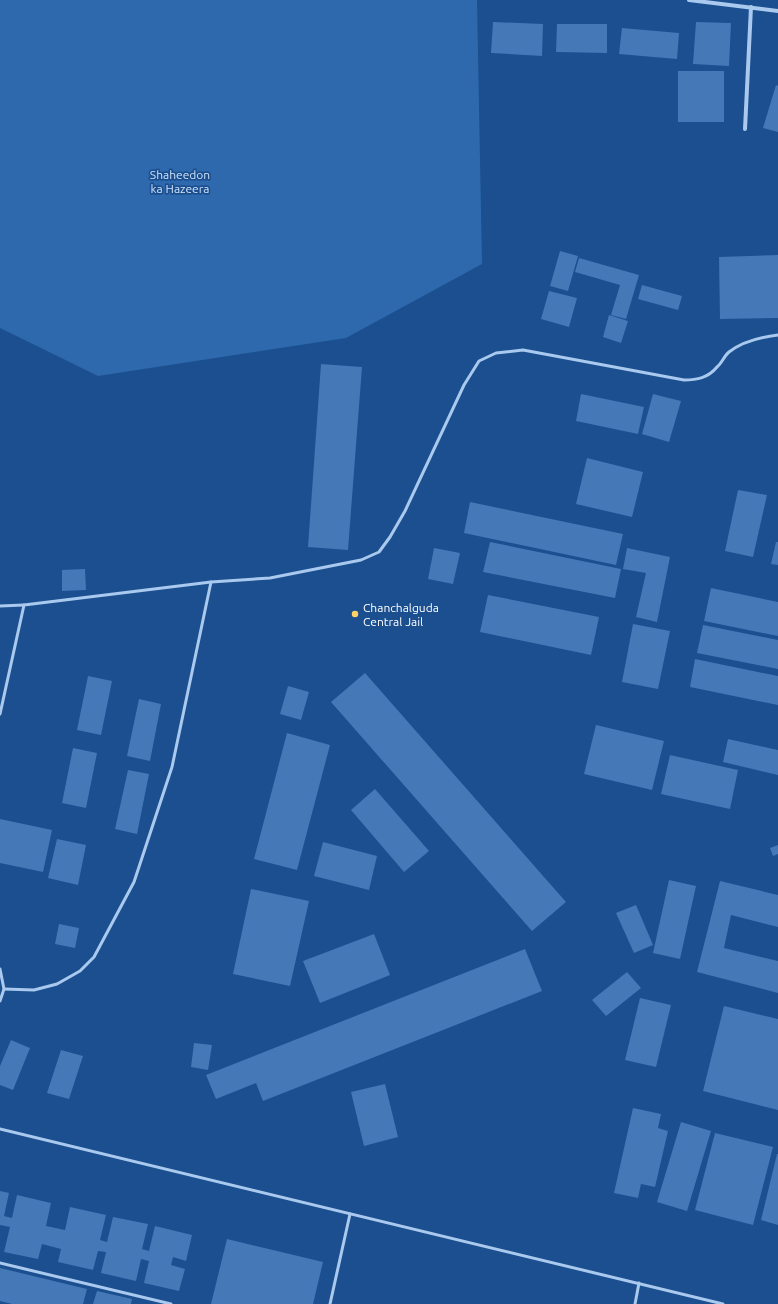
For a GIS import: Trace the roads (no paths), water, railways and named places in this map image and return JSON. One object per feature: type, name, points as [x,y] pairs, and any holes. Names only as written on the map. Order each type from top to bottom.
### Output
[{"type":"street","points":[[689,0],[778,11]]},
{"type":"street","points":[[745,130],[751,7]]},
{"type":"lane","points":[[0,606],[24,605],[212,582],[270,578],[361,560],[379,552],[390,537],[405,511],[464,385],[479,361],[496,353],[523,350],[684,380],[698,380],[717,368],[728,353],[742,344],[762,337],[778,335]]},
{"type":"lane","points":[[4,989],[34,990],[57,984],[80,971],[94,957],[134,882],[172,767],[212,582]]},
{"type":"lane","points":[[0,714],[24,605]]},
{"type":"lane","points":[[0,969],[4,989],[0,1001]]},
{"type":"lane","points":[[0,1129],[723,1304]]},
{"type":"lane","points":[[330,1304],[350,1214]]},
{"type":"lane","points":[[0,1263],[171,1304]]},
{"type":"lane","points":[[635,1304],[639,1284]]},
{"type":"place","name":"Chanchalguda Central Jail","points":[[355,614]]},
{"type":"park label","name":"Shaheedon ka Hazeera","points":[[180,181]]}]
